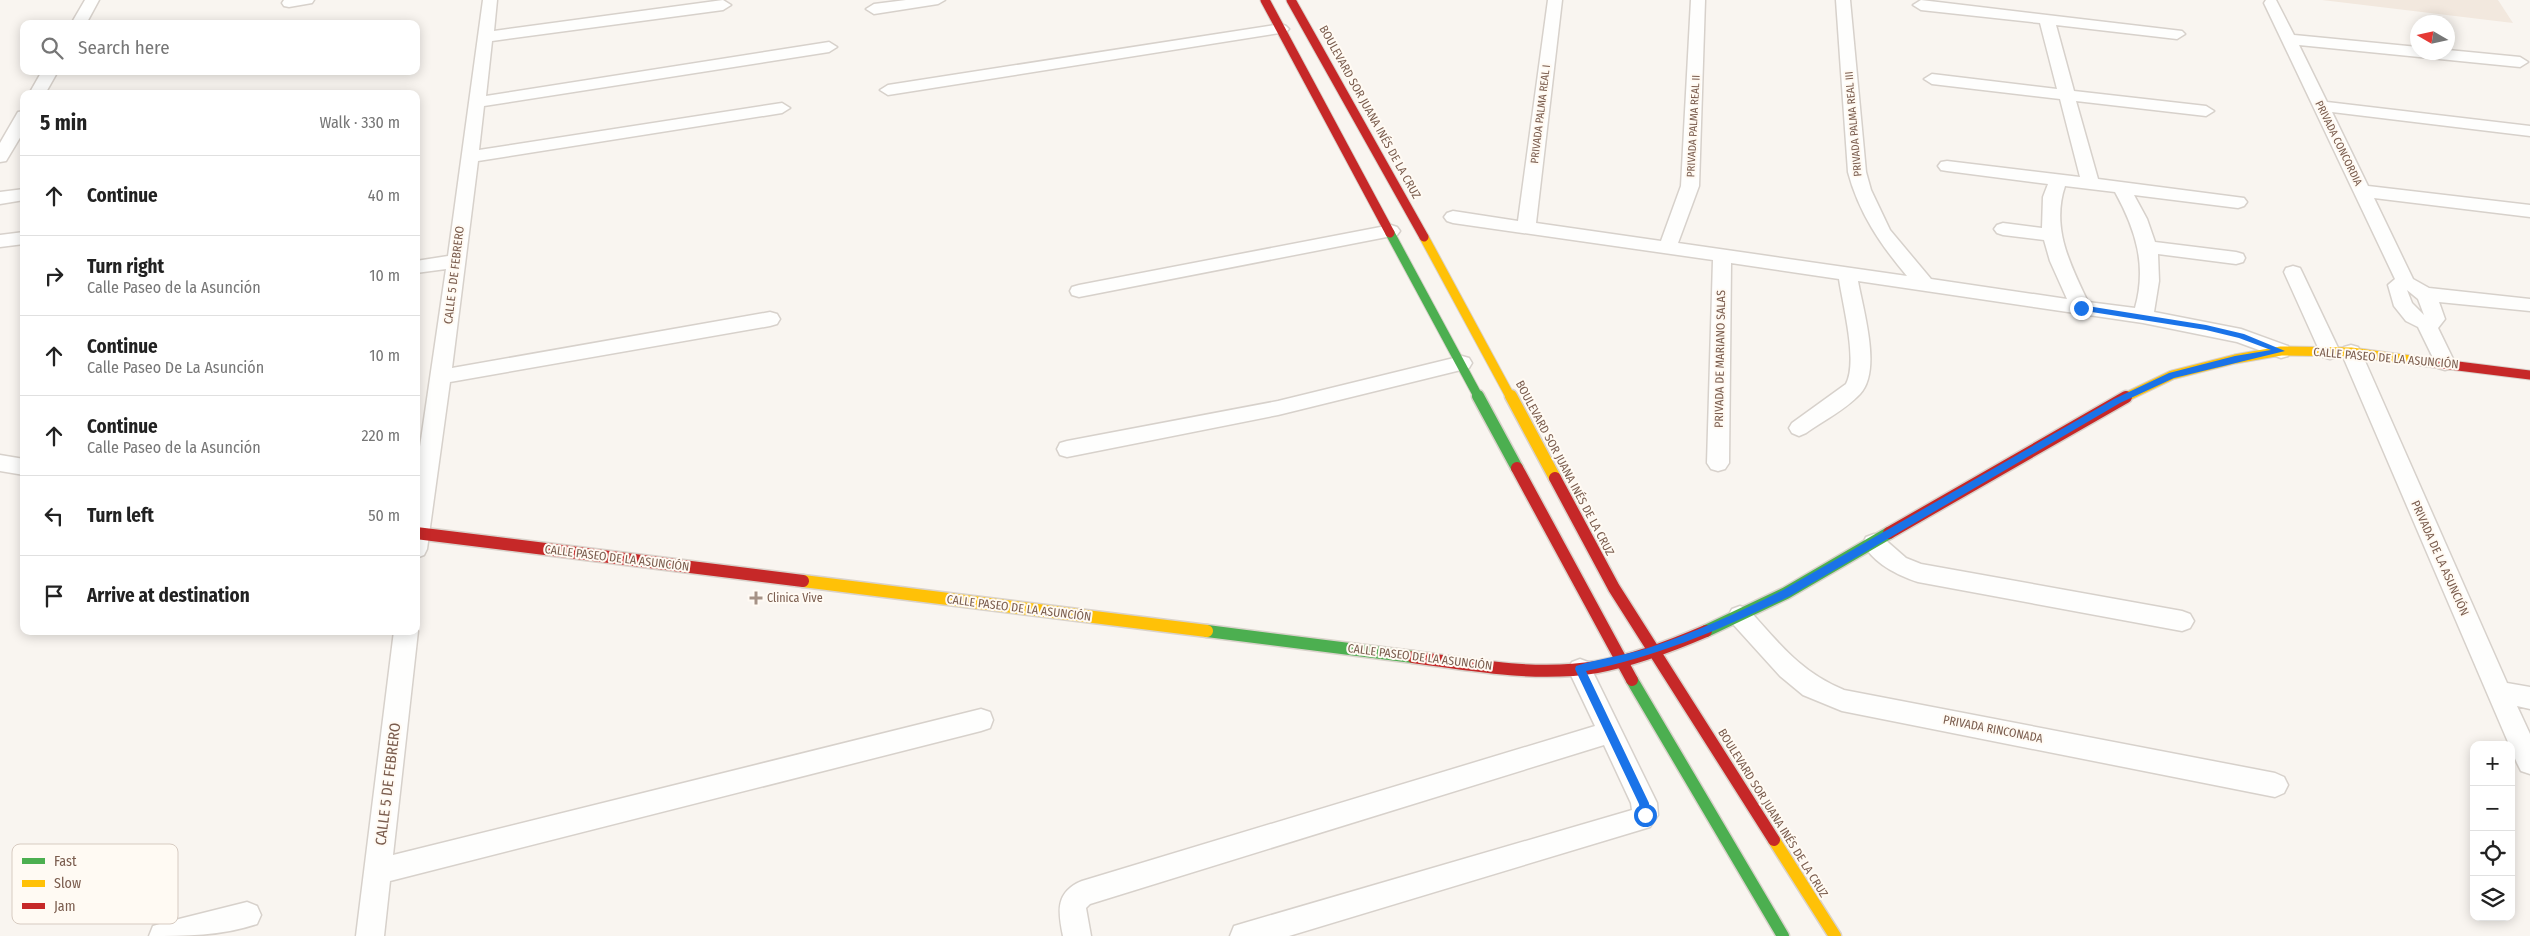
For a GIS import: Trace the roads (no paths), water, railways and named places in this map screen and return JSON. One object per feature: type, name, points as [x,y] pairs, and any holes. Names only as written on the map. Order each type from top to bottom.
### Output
[{"type":"main road","points":[[1265,0],[1621,661],[1783,936]]},
{"type":"main road","name":"BOULEVARD SOR JUANA INÉS DE LA CRUZ","points":[[1290,0],[1406,204],[1614,588],[1835,936]]},
{"type":"main road","name":"CALLE PASEO DE LA ASUNCIÓN","points":[[1653,651],[1740,616],[1786,593],[2117,401],[2172,375],[2235,359],[2281,351],[2340,352],[2445,363],[2530,375]]},
{"type":"main road","name":"CALLE PASEO DE LA ASUNCIÓN","points":[[420,538],[1451,662],[1519,668],[1580,669],[1621,661]]},
{"type":"main road","points":[[1621,661],[1653,651]]},
{"type":"street","points":[[80,20],[92,0]]},
{"type":"street","points":[[289,3],[307,0]]},
{"type":"street","name":"CALLE 5 DE FEBRERO","points":[[420,518],[441,378],[490,0]]},
{"type":"street","points":[[874,9],[938,0]]},
{"type":"street","name":"PRIVADA PALMA REAL I","points":[[1526,228],[1555,0]]},
{"type":"street","name":"PRIVADA PALMA REAL II","points":[[1667,248],[1679,221],[1690,186],[1698,0]]},
{"type":"street","name":"PRIVADA PALMA REAL III","points":[[1842,0],[1856,172],[1862,195],[1872,217],[1888,241],[1926,286]]},
{"type":"street","name":"PRIVADA CONCORDIA","points":[[2271,3],[2406,283]]},
{"type":"street","points":[[1921,5],[2177,34]]},
{"type":"street","points":[[484,38],[723,6]]},
{"type":"street","points":[[2046,20],[2090,184]]},
{"type":"street","points":[[888,90],[1281,29]]},
{"type":"street","points":[[2288,39],[2410,51]]},
{"type":"street","points":[[476,102],[829,47]]},
{"type":"street","points":[[2455,55],[2520,62]]},
{"type":"street","points":[[39,90],[48,75]]},
{"type":"street","points":[[1932,79],[2206,111]]},
{"type":"street","points":[[2321,106],[2530,131]]},
{"type":"street","points":[[470,156],[782,108]]},
{"type":"street","points":[[0,157],[20,123]]},
{"type":"street","points":[[1947,166],[2238,202]]},
{"type":"street","points":[[2058,179],[2051,196],[2048,214],[2050,235],[2057,257],[2081,308]]},
{"type":"street","points":[[2121,187],[2138,216],[2149,246],[2152,270],[2150,293],[2143,316]]},
{"type":"street","points":[[2362,191],[2530,212]]},
{"type":"street","points":[[0,198],[20,195]]},
{"type":"street","points":[[1453,217],[2143,316],[2233,334],[2281,351]]},
{"type":"street","points":[[2003,229],[2050,235]]},
{"type":"street","points":[[1079,291],[1391,231]]},
{"type":"street","points":[[0,242],[20,239]]},
{"type":"street","points":[[2149,246],[2236,258]]},
{"type":"street","name":"PRIVADA DE MARIANO SALAS","points":[[1718,463],[1722,256]]},
{"type":"street","points":[[420,266],[456,261]]},
{"type":"street","name":"PRIVADA DE LA ASUNCIÓN","points":[[2293,272],[2340,352],[2499,692],[2530,763]]},
{"type":"street","points":[[1799,428],[1854,389],[1860,376],[1861,362],[1848,274]]},
{"type":"street","points":[[2406,283],[2425,294],[2435,319],[2432,323],[2426,323],[2414,318],[2402,301],[2398,286],[2406,283]]},
{"type":"street","points":[[2425,294],[2530,305]]},
{"type":"street","points":[[441,378],[770,319]]},
{"type":"street","points":[[2426,323],[2445,363]]},
{"type":"street","points":[[1068,449],[1278,408],[1462,363]]},
{"type":"street","points":[[0,463],[20,466]]},
{"type":"street","points":[[1874,543],[1898,564],[1918,572],[2182,621]]},
{"type":"street","name":"PRIVADA RINCONADA","points":[[1740,616],[1788,669],[1812,688],[1842,700],[2275,785]]},
{"type":"street","name":"CALLE 5 DE FEBRERO","points":[[370,936],[406,635]]},
{"type":"street","points":[[1244,936],[1641,819],[1645,815],[1644,803],[1580,669]]},
{"type":"street","points":[[2499,692],[2530,698]]},
{"type":"street","points":[[378,871],[981,720]]},
{"type":"street","points":[[1077,936],[1071,909],[1076,897],[1082,894],[1609,733]]},
{"type":"street","points":[[163,936],[246,915]]},
{"type":"place","name":"Clinica Vive","points":[[756,598]]}]
